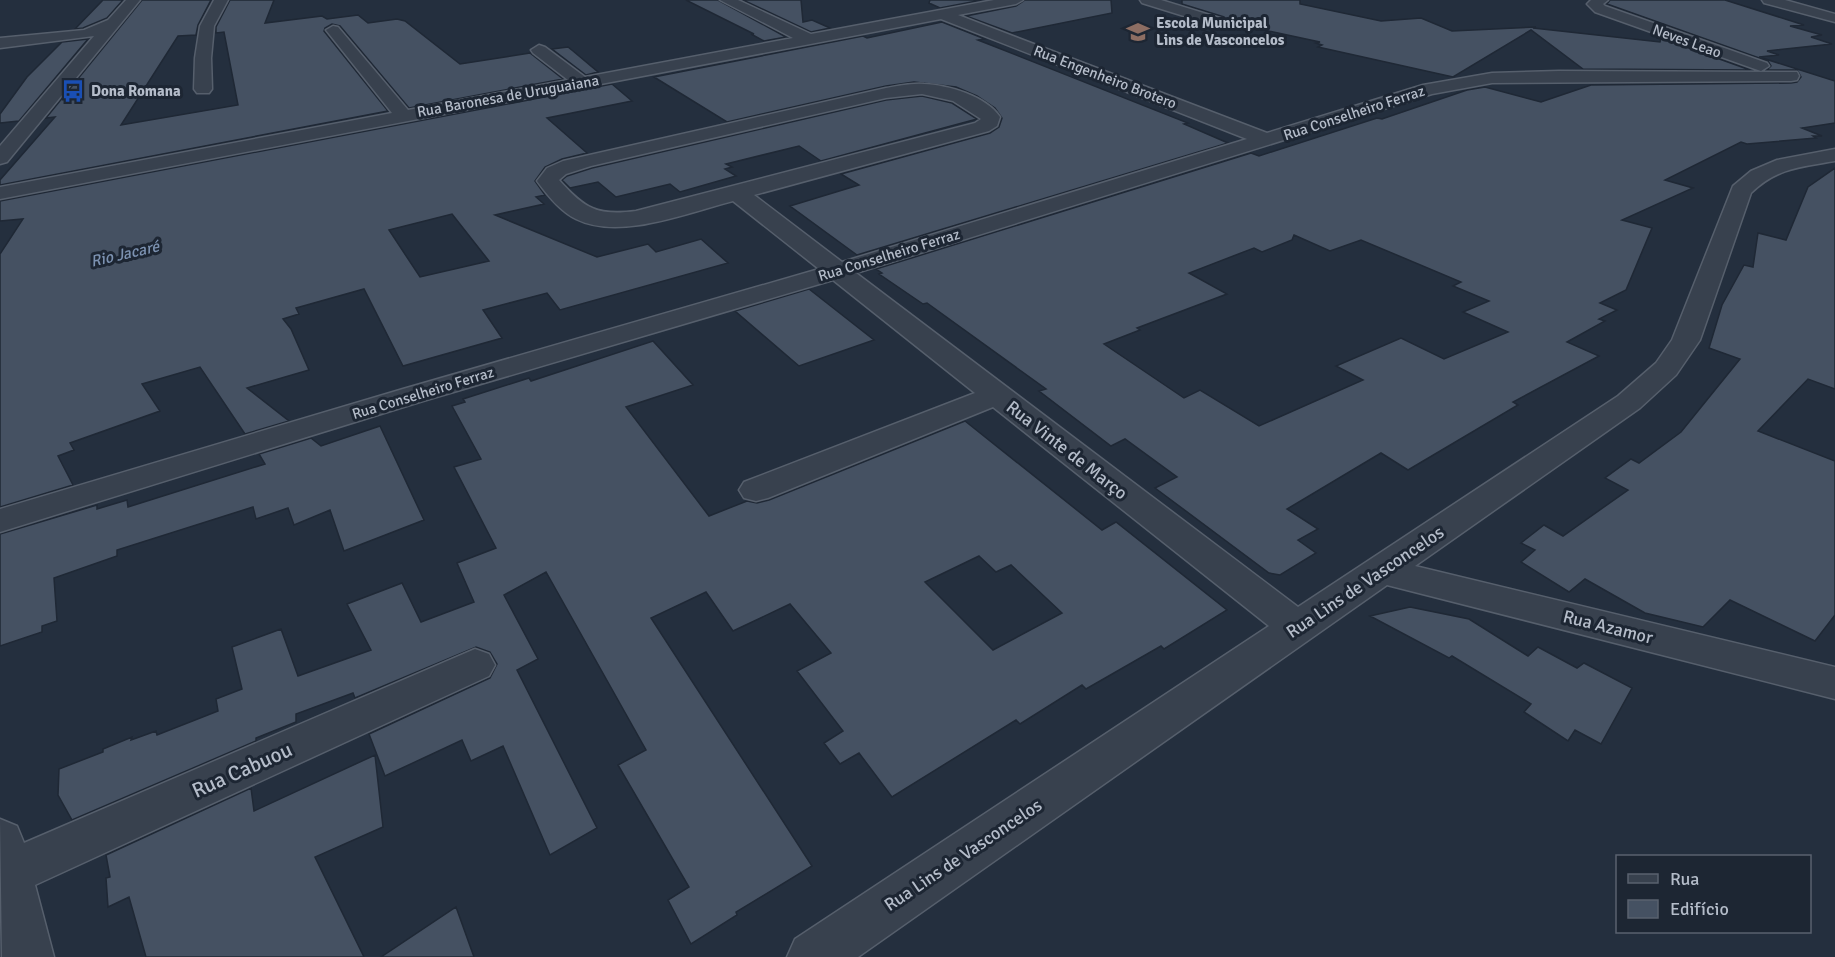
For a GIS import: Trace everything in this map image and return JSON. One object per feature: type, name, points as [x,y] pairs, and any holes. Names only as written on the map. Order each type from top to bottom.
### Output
[{"type":"street","points":[[0,158],[133,0]]},
{"type":"street","points":[[203,89],[203,58],[207,26],[221,0]]},
{"type":"street","points":[[727,0],[808,39]]},
{"type":"street","name":"Rua Baronesa de Uruguaiana","points":[[0,193],[1016,0]]},
{"type":"street","points":[[1147,0],[1218,22]]},
{"type":"street","name":"Neves Leao","points":[[1601,0],[1594,4],[1600,9],[1705,48],[1791,76]]},
{"type":"street","points":[[1769,0],[1835,18]]},
{"type":"street","name":"Rua Engenheiro Brotero","points":[[942,14],[1268,140]]},
{"type":"street","points":[[0,43],[98,31],[114,23]]},
{"type":"street","points":[[333,30],[403,116]]},
{"type":"street","points":[[66,36],[92,36],[98,41]]},
{"type":"street","points":[[539,50],[583,83]]},
{"type":"street","name":"Rua Conselheiro Ferraz","points":[[0,521],[413,395],[837,271],[1429,89],[1492,78],[1791,76]]},
{"type":"street","points":[[905,90],[936,90],[951,94],[991,117],[990,122],[982,127],[737,194],[643,216],[619,219],[595,218],[582,214],[548,181],[557,170],[587,161],[905,90]]},
{"type":"street","name":"Rua Lins de Vasconcelos","points":[[813,957],[1629,402],[1666,369],[1686,340],[1741,191],[1758,175],[1784,164],[1835,155]]},
{"type":"street","name":"Rua Vinte de Março","points":[[737,194],[1297,627]]},
{"type":"street","points":[[756,490],[996,395]]},
{"type":"street","name":"Rua Azamor","points":[[1381,571],[1835,683]]},
{"type":"street","name":"Rua Cabuou","points":[[4,857],[475,665]]},
{"type":"street","points":[[4,857],[28,957]]},
{"type":"building","points":[[103,0],[123,0],[107,18],[75,29]]},
{"type":"building","points":[[142,0],[211,0],[198,25],[196,35],[178,36],[121,125],[238,105],[224,32],[216,33],[216,27],[230,0],[274,0],[265,23],[322,16],[327,19],[358,15],[368,23],[397,19],[405,21],[460,64],[530,53],[563,79],[409,108],[340,26],[332,24],[324,31],[388,111],[0,185],[0,180],[55,117],[46,118]]},
{"type":"building","points":[[686,0],[718,0],[786,37],[764,41]]},
{"type":"building","points":[[743,0],[801,0],[803,22],[812,20],[830,28],[811,32]]},
{"type":"building","points":[[930,0],[982,0],[940,8],[929,3]]},
{"type":"building","points":[[1025,0],[1111,0],[1112,13],[1012,33],[966,16],[1016,6]]},
{"type":"building","points":[[1182,0],[1300,0],[1300,4],[1381,21],[1421,18],[1452,31],[1536,27],[1533,28],[1660,42],[1661,38],[1750,70],[1583,69],[1531,30],[1453,77],[1318,47],[1322,45],[1316,43],[1320,42],[1227,22],[1224,17],[1182,4]]},
{"type":"building","points":[[1610,0],[1725,0],[1804,25],[1790,26],[1822,35],[1811,37],[1832,44],[1767,51],[1779,55],[1759,57],[1835,81],[1835,123],[1802,128],[1822,136],[1813,136],[1816,138],[1747,144],[1741,142],[1665,180],[1693,188],[1622,220],[1652,228],[1626,290],[1600,303],[1617,310],[1599,319],[1605,321],[1567,342],[1599,356],[1513,402],[1518,405],[1408,470],[1381,453],[1287,509],[1318,529],[1298,540],[1316,553],[1280,575],[1269,573],[1155,488],[1177,477],[1125,439],[1111,446],[1039,391],[1046,389],[927,303],[923,304],[879,274],[882,273],[876,269],[1251,153],[1259,156],[1377,118],[1382,119],[1467,90],[1485,87],[1541,102],[1591,85],[1791,83],[1797,82],[1801,77],[1797,70],[1767,70],[1771,66],[1768,61],[1607,4]],"holes":[[[1294,235],[1330,251],[1361,240],[1461,282],[1453,286],[1489,301],[1463,312],[1508,332],[1444,359],[1401,338],[1336,366],[1363,380],[1259,426],[1200,390],[1184,398],[1104,344],[1140,330],[1137,328],[1227,294],[1189,273],[1254,248],[1262,252],[1292,240]]]},
{"type":"building","points":[[942,22],[985,39],[978,40],[1188,123],[1184,124],[1228,143],[857,255],[790,206],[859,185],[841,174],[990,133],[999,127],[1002,118],[995,108],[977,96],[956,87],[914,82],[886,86],[727,122],[654,77]]},
{"type":"building","points":[[88,39],[19,121],[0,123],[0,114],[27,77],[62,42]]},
{"type":"building","points":[[568,47],[598,72],[586,75],[552,49]]},
{"type":"building","points":[[612,84],[632,101],[547,118],[587,153],[562,159],[545,167],[535,181],[545,195],[536,197],[544,204],[495,215],[597,257],[648,244],[656,252],[701,239],[728,263],[560,310],[547,293],[483,310],[502,338],[403,366],[364,289],[296,308],[299,314],[283,319],[291,329],[309,370],[247,388],[289,421],[245,434],[200,367],[142,384],[160,411],[70,443],[74,450],[58,456],[73,485],[0,507],[0,254],[23,219],[0,221],[0,201]],"holes":[[[452,214],[489,261],[420,277],[389,230]]]},
{"type":"building","points":[[922,96],[952,103],[977,119],[821,161],[799,146],[726,164],[732,167],[725,169],[736,176],[680,192],[670,184],[616,197],[598,182],[570,188],[562,180],[567,176],[592,168],[886,100]]},
{"type":"building","points":[[1835,168],[1835,389],[1808,379],[1758,431],[1835,461],[1835,615],[1815,641],[1730,600],[1703,627],[1645,613],[1585,579],[1569,592],[1521,562],[1535,550],[1521,543],[1544,525],[1563,536],[1628,490],[1605,478],[1631,459],[1639,463],[1681,432],[1740,359],[1709,348],[1722,305],[1744,265],[1753,267],[1758,233],[1786,240],[1808,187]]},
{"type":"building","points":[[809,289],[874,340],[799,366],[735,311]]},
{"type":"building","points":[[653,341],[693,385],[626,407],[709,516],[747,501],[757,503],[769,500],[965,421],[1102,530],[1116,522],[1227,610],[1164,649],[1161,646],[1086,689],[1082,685],[1020,724],[1016,720],[892,797],[859,753],[840,764],[824,743],[843,731],[797,671],[831,653],[790,604],[733,631],[706,592],[651,618],[812,866],[736,912],[737,915],[691,944],[668,900],[689,887],[618,765],[646,750],[546,572],[504,595],[538,659],[517,670],[597,828],[550,855],[503,746],[471,761],[462,740],[385,776],[369,734],[490,678],[497,664],[490,652],[476,647],[355,698],[353,693],[296,714],[296,722],[256,738],[256,741],[72,820],[58,795],[59,769],[103,752],[103,749],[132,737],[131,740],[156,731],[157,735],[218,711],[216,699],[242,689],[232,647],[281,629],[298,676],[371,650],[347,604],[402,583],[421,622],[474,602],[457,563],[496,548],[454,467],[481,459],[452,406],[465,402],[463,399],[529,378],[531,381]],"holes":[[[979,556],[996,572],[1011,565],[1062,613],[993,650],[925,582]]]},
{"type":"building","points":[[380,426],[424,520],[344,551],[330,510],[294,525],[288,508],[256,519],[253,507],[117,550],[117,556],[54,578],[57,621],[42,626],[42,632],[0,646],[0,534],[97,505],[97,509],[127,500],[128,507],[265,464],[259,454],[311,438],[321,446]]},
{"type":"building","points":[[1410,607],[1469,619],[1528,656],[1538,647],[1577,668],[1584,663],[1632,688],[1601,744],[1575,730],[1568,741],[1524,712],[1531,704],[1452,656],[1449,658],[1370,616]]},
{"type":"building","points":[[375,755],[383,827],[315,857],[364,957],[146,957],[129,897],[108,907],[106,878],[110,877],[106,855],[251,788],[254,811]]},
{"type":"building","points":[[456,907],[474,957],[381,957]]},
{"type":"place","name":"Escola Municipal Lins de Vasconcelos","points":[[1138,32]]},
{"type":"place","name":"Dona Romana","points":[[73,91]]},
{"type":"water label","name":"Rio Jacaré","points":[[125,254]]}]
